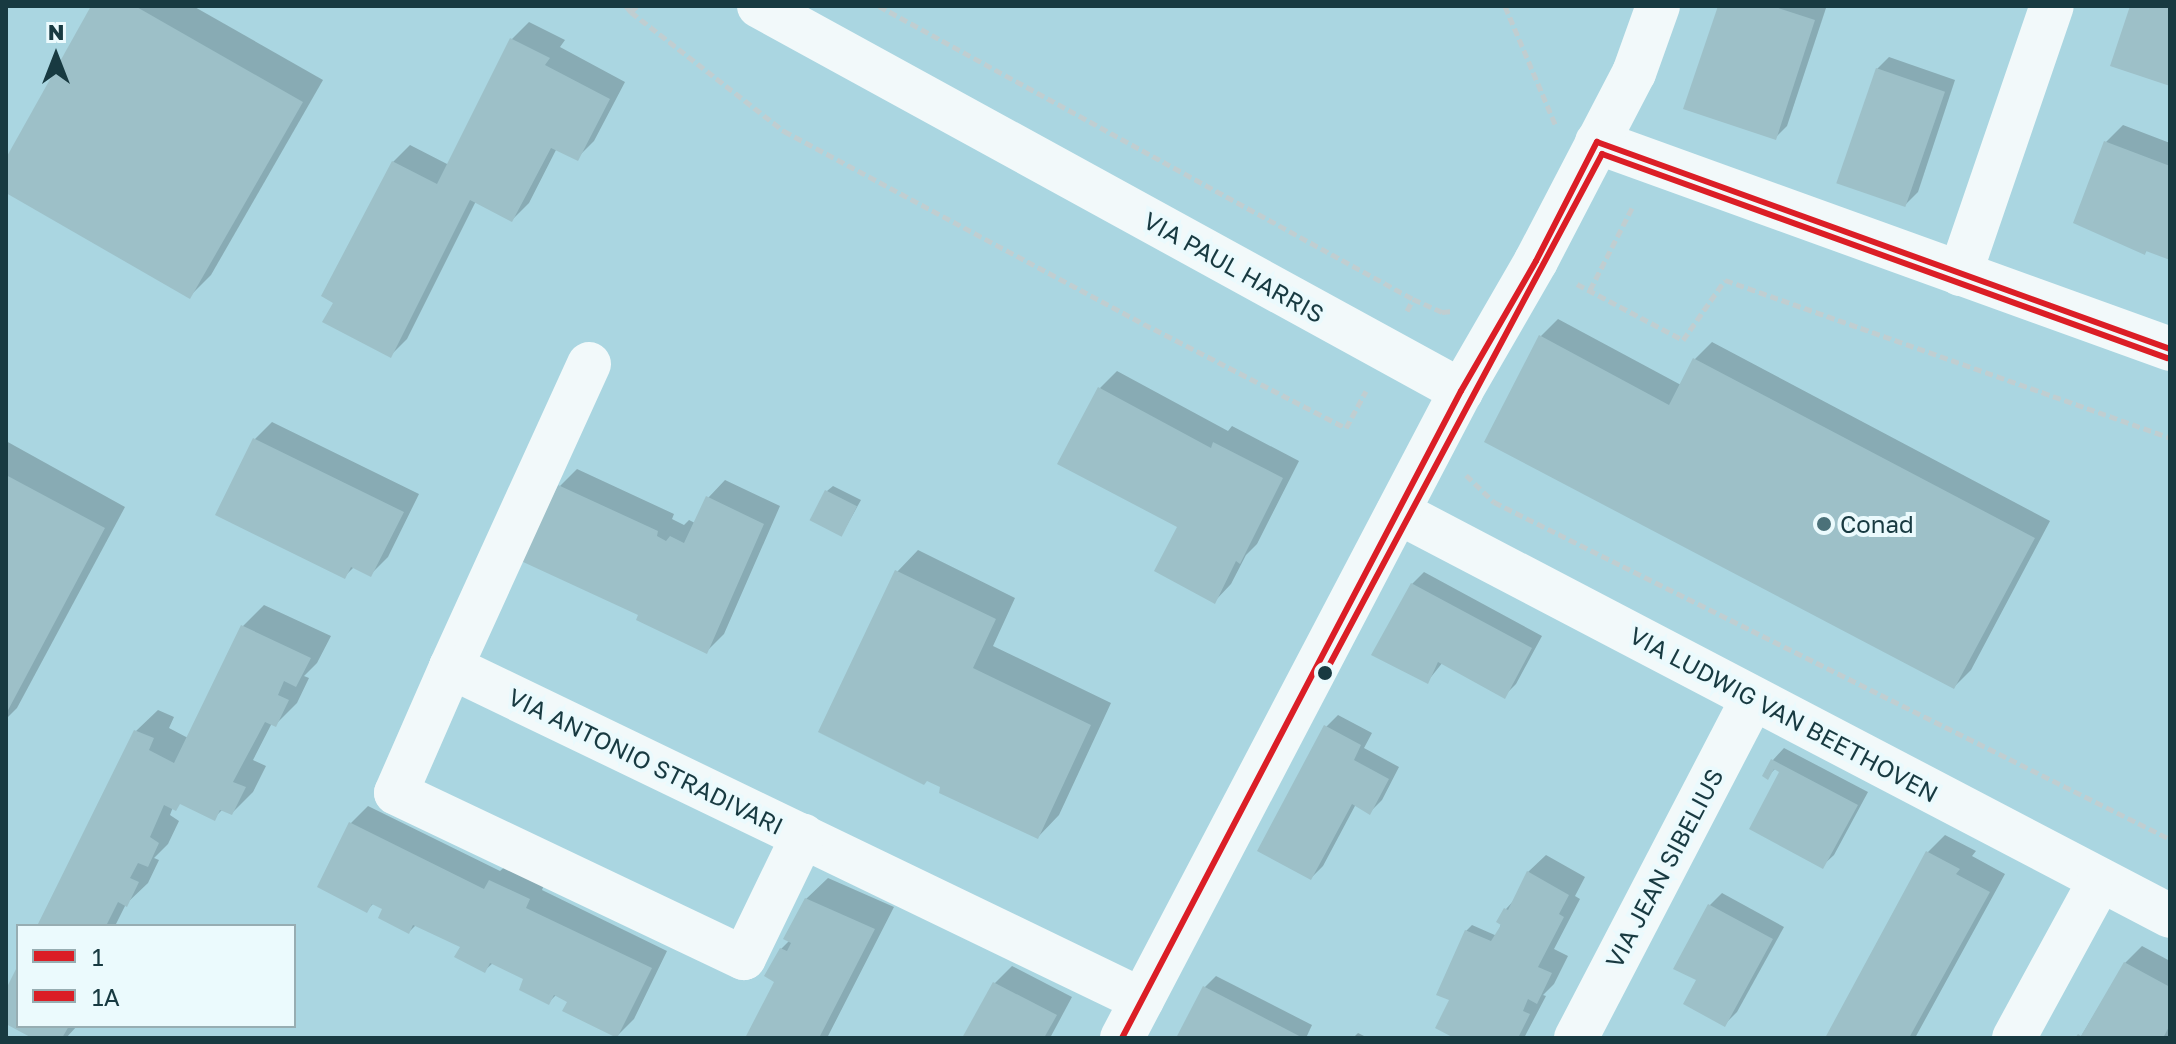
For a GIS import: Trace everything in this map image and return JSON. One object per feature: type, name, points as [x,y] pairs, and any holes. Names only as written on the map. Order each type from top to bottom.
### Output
[{"type":"street","name":"VIA PAUL HARRIS","points":[[759,6],[1461,391]]},
{"type":"street","points":[[1122,1038],[1461,391],[1536,261],[1634,73],[1658,6]]},
{"type":"street","points":[[1960,274],[2052,6]]},
{"type":"street","points":[[1597,142],[2170,349]]},
{"type":"street","points":[[589,364],[396,793],[744,958],[803,836]]},
{"type":"street","name":"VIA LUDWIG VAN BEETHOVEN","points":[[1398,512],[2170,916]]},
{"type":"street","name":"VIA ANTONIO STRADIVARI","points":[[451,667],[1142,1000]]},
{"type":"street","name":"VIA JEAN SIBELIUS","points":[[1576,1038],[1753,698]]},
{"type":"street","points":[[2014,1038],[2100,880]]},
{"type":"path","points":[[626,6],[784,131],[1346,428],[1413,299]]},
{"type":"path","points":[[631,12],[637,6]]},
{"type":"path","points":[[879,6],[1413,299],[1442,312],[1466,309]]},
{"type":"path","points":[[1505,6],[1556,126],[1597,142]]},
{"type":"path","points":[[1548,140],[1556,126]]},
{"type":"path","points":[[1590,290],[1633,206]]},
{"type":"path","points":[[1536,261],[1683,340],[1725,280],[2170,438]]},
{"type":"path","points":[[1434,444],[1494,502],[2170,839]]},
{"type":"building","points":[[91,6],[135,6],[303,102],[190,299],[6,193],[6,158]]},
{"type":"building","points":[[1718,6],[1772,6],[1815,20],[1776,140],[1683,109]]},
{"type":"building","points":[[2130,6],[2170,6],[2170,86],[2110,66]]},
{"type":"building","points":[[510,38],[550,58],[545,65],[610,99],[578,161],[551,148],[512,222],[470,200],[391,358],[322,322],[333,303],[321,296],[392,161],[437,184]]},
{"type":"building","points":[[1876,68],[1945,92],[1905,207],[1836,183]]},
{"type":"building","points":[[2104,141],[2170,166],[2170,260],[2146,251],[2145,255],[2073,223]]},
{"type":"building","name":"Conad","points":[[1539,335],[1669,405],[1693,358],[2035,538],[1954,689],[1484,442]]},
{"type":"building","points":[[1098,387],[1211,448],[1213,442],[1283,478],[1240,564],[1236,561],[1215,604],[1154,571],[1177,527],[1057,464]]},
{"type":"building","points":[[253,438],[404,512],[371,577],[351,567],[345,579],[215,515]]},
{"type":"building","points":[[6,475],[105,528],[6,714]]},
{"type":"building","points":[[558,485],[658,531],[657,536],[666,541],[670,536],[684,543],[706,496],[764,524],[707,654],[636,620],[638,615],[521,561]]},
{"type":"building","points":[[825,490],[857,506],[842,537],[810,520]]},
{"type":"building","points":[[895,570],[996,619],[973,668],[1091,725],[1038,839],[939,793],[940,787],[927,781],[924,785],[818,732]]},
{"type":"building","points":[[1411,583],[1532,648],[1505,699],[1438,662],[1428,684],[1371,655]]},
{"type":"building","points":[[241,625],[311,658],[296,687],[284,681],[278,695],[289,700],[276,727],[265,722],[233,782],[246,787],[232,815],[220,810],[215,821],[180,804],[176,811],[164,805],[150,837],[159,843],[148,867],[138,863],[130,878],[139,882],[127,907],[118,902],[107,924],[38,924],[134,730],[154,738],[149,750],[174,763]]},
{"type":"building","points":[[1324,725],[1361,745],[1354,760],[1389,779],[1370,815],[1352,804],[1311,880],[1257,851]]},
{"type":"building","points":[[1771,759],[1858,805],[1823,869],[1749,829],[1779,772],[1774,769],[1768,780],[1762,776]]},
{"type":"building","points":[[349,822],[484,889],[489,880],[530,899],[526,908],[652,968],[617,1038],[562,1011],[567,1002],[554,995],[549,1005],[519,990],[523,979],[490,963],[485,973],[454,957],[460,947],[413,925],[409,934],[378,918],[382,909],[372,904],[367,913],[317,887]]},
{"type":"building","points":[[1926,851],[1960,869],[1956,874],[1990,892],[1909,1038],[1825,1038]]},
{"type":"building","points":[[1527,871],[1569,895],[1559,914],[1564,917],[1538,967],[1552,973],[1537,1004],[1528,999],[1523,1011],[1530,1014],[1518,1038],[1454,1038],[1435,1028],[1449,1000],[1436,995],[1465,930],[1491,941],[1501,925],[1496,922],[1504,908],[1508,910]]},
{"type":"building","points":[[805,898],[875,929],[819,1038],[745,1038],[774,982],[764,976],[780,948],[787,951],[791,943],[783,939]]},
{"type":"building","points":[[1708,904],[1773,939],[1725,1027],[1683,1004],[1696,980],[1673,969]]},
{"type":"building","points":[[2124,962],[2170,987],[2170,1025],[2163,1038],[2075,1038],[2078,1034],[2081,1036]]},
{"type":"building","points":[[16,969],[16,1028],[68,1028],[62,1038],[32,1038],[6,1024],[6,989]]},
{"type":"building","points":[[993,982],[1057,1015],[1044,1038],[962,1038]]},
{"type":"building","points":[[1203,986],[1303,1038],[1176,1038]]},
{"type":"transit line","name":"1","points":[[1597,142],[2170,349]]},
{"type":"transit line","name":"1","points":[[1122,1038],[1461,391],[1536,261],[1597,142]]},
{"type":"transit line","name":"1A","points":[[1323,677],[1602,154],[2167,358]]},
{"type":"place","name":"Conad","points":[[1824,524]]}]
